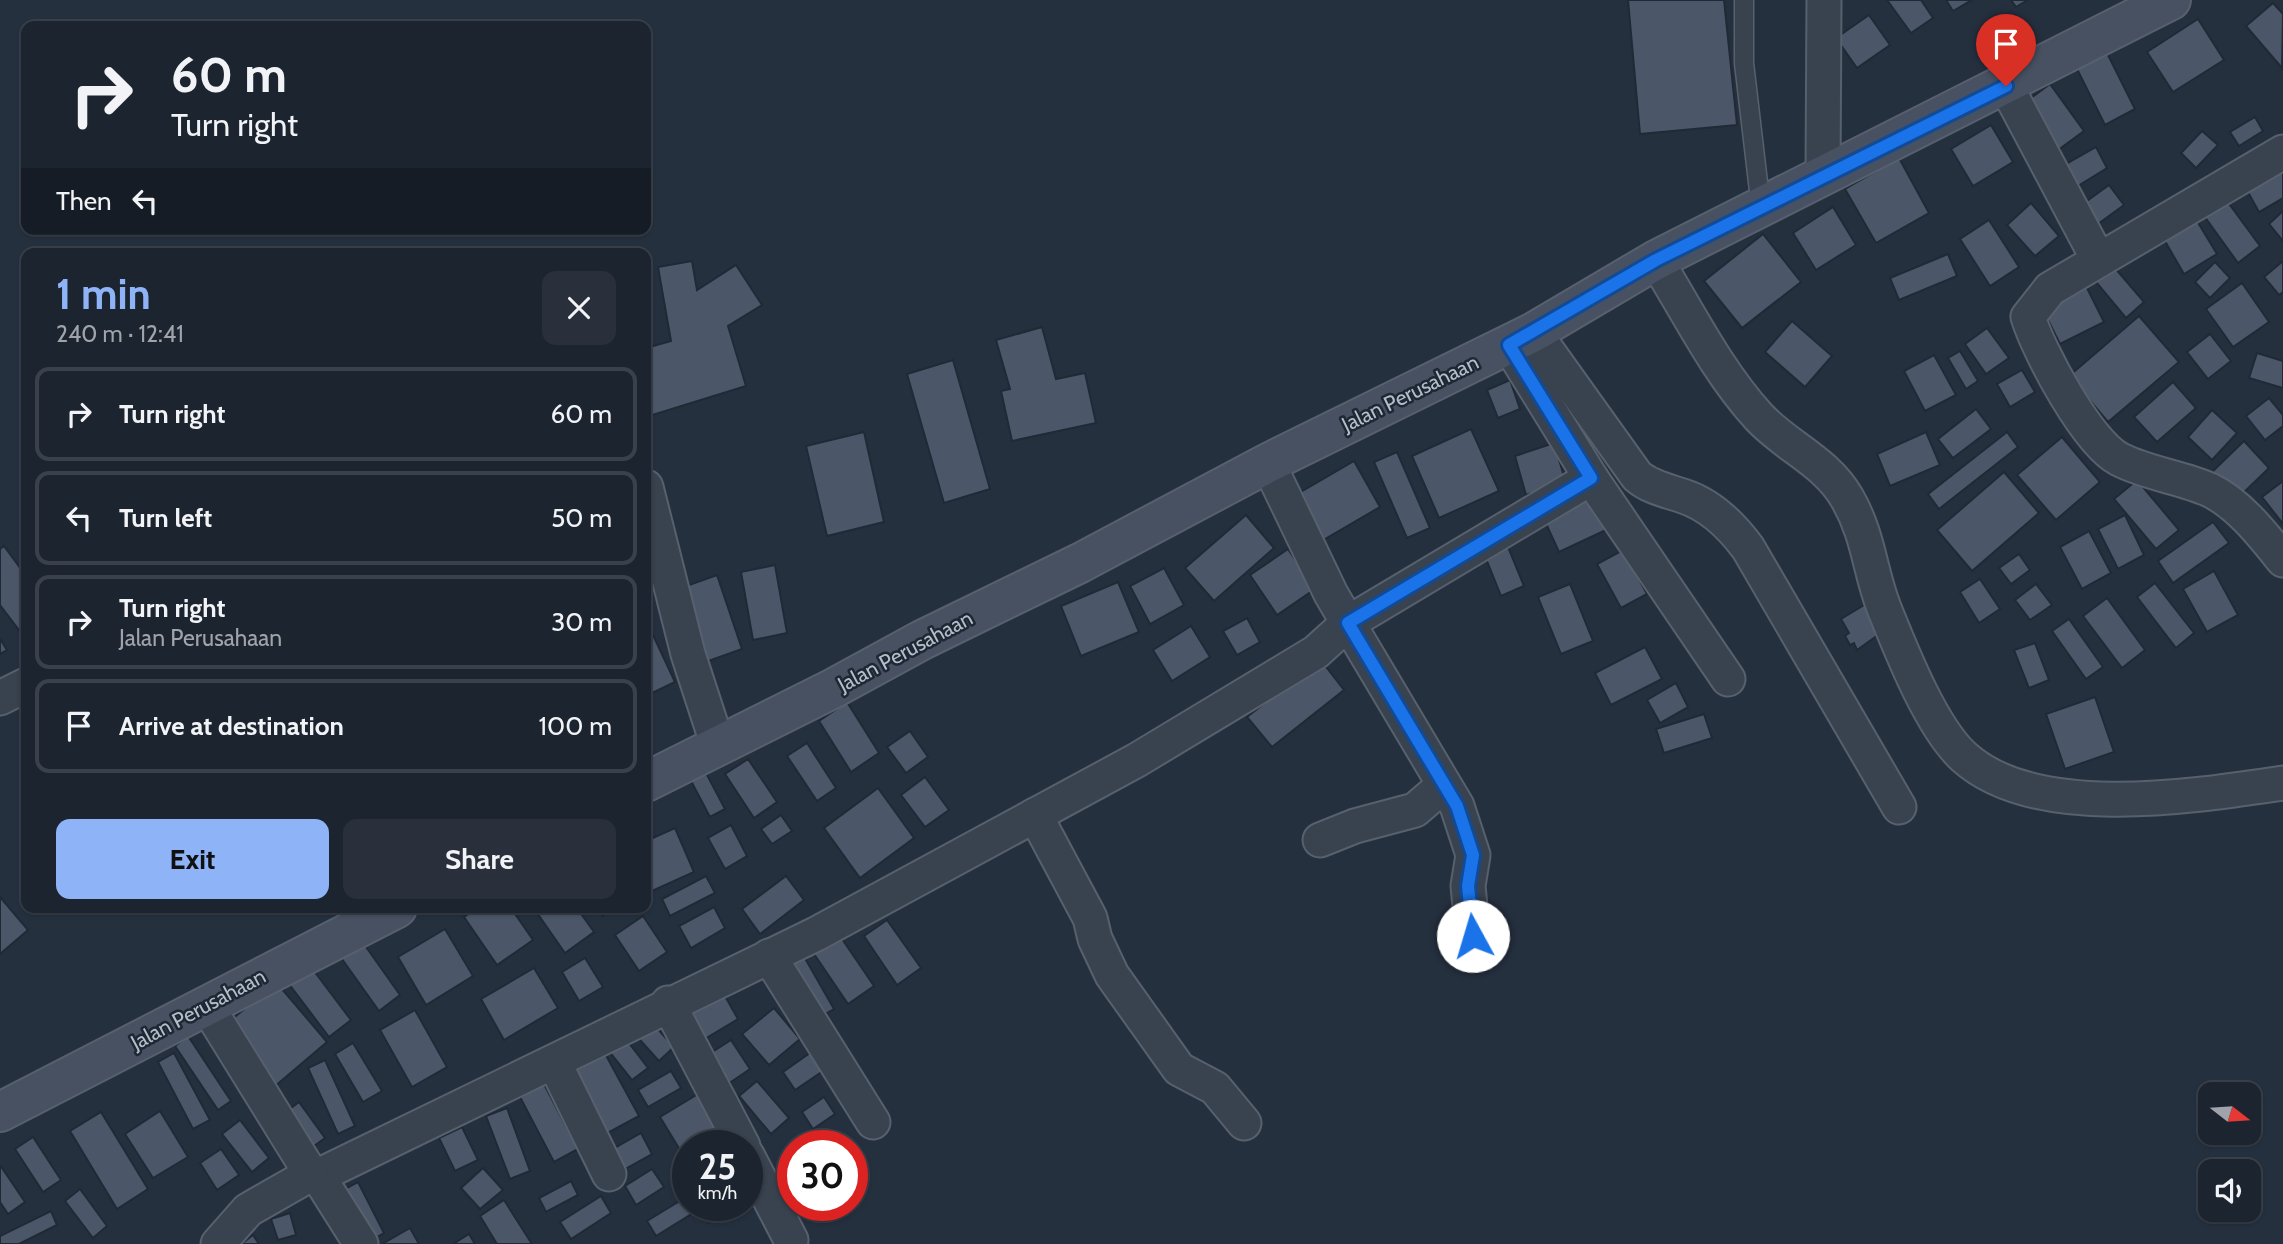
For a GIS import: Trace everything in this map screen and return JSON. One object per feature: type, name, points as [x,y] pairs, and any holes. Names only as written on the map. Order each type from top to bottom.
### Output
[{"type":"main road","name":"Jalan Perusahaan","points":[[651,780],[1268,463],[1521,338],[1656,260],[2006,86],[2171,0]]},
{"type":"main road","name":"Jalan Perusahaan","points":[[0,1112],[387,913]]},
{"type":"street","points":[[1823,176],[1824,0]]},
{"type":"street","points":[[2006,86],[2098,259]]},
{"type":"street","points":[[2283,152],[2050,289],[2028,317],[2078,414],[2102,445],[2118,458],[2210,490],[2231,502],[2283,560]]},
{"type":"street","points":[[1656,260],[1743,399],[1761,419],[1828,473],[1845,494],[1864,527],[1883,605],[1908,661],[1941,730],[1964,757],[1993,775],[2035,790],[2115,800],[2168,799],[2283,783]]},
{"type":"street","points":[[1521,338],[1637,476],[1660,489],[1687,497],[1732,527],[1748,548],[1899,807]]},
{"type":"street","points":[[1521,338],[1598,488],[1728,679]]},
{"type":"street","points":[[1268,463],[1348,623],[1457,806],[1473,855],[1468,886],[1473,936]]},
{"type":"street","points":[[218,1244],[248,1210],[314,1175],[554,1062],[668,1003],[769,956],[1137,760],[1316,652],[1348,623],[1598,488],[1637,476]]},
{"type":"street","points":[[651,507],[688,654],[718,746]]},
{"type":"street","points":[[0,698],[21,688]]},
{"type":"street","points":[[1320,840],[1355,826],[1415,810],[1444,785]]},
{"type":"street","points":[[1035,815],[1090,918],[1095,939],[1112,975],[1179,1069],[1215,1088],[1244,1123]]},
{"type":"street","points":[[769,956],[873,1122]]},
{"type":"street","points":[[668,1003],[735,1130]]},
{"type":"street","points":[[207,1006],[361,1244]]},
{"type":"street","points":[[554,1062],[609,1174]]},
{"type":"street","points":[[763,1185],[792,1240]]},
{"type":"lane","points":[[1744,0],[1744,63],[1761,208]]},
{"type":"building","points":[[1628,0],[1724,0],[1737,125],[1640,134]]},
{"type":"building","points":[[1887,0],[1921,0],[1933,18],[1911,33]]},
{"type":"building","points":[[1946,0],[1972,0],[1953,11]]},
{"type":"building","points":[[2011,0],[2028,0],[2016,7]]},
{"type":"building","points":[[2273,3],[2283,14],[2282,68],[2246,26]]},
{"type":"building","points":[[1869,15],[1890,45],[1857,68],[1836,38]]},
{"type":"building","points":[[2198,19],[2224,60],[2173,92],[2147,52]]},
{"type":"building","points":[[2106,51],[2135,109],[2105,125],[2076,67]]},
{"type":"building","points":[[2050,84],[2084,131],[2058,150],[2024,103]]},
{"type":"building","points":[[2255,117],[2263,131],[2239,146],[2230,132]]},
{"type":"building","points":[[1991,125],[2013,162],[1973,186],[1951,149]]},
{"type":"building","points":[[2202,131],[2218,145],[2196,168],[2181,153]]},
{"type":"building","points":[[2096,147],[2107,168],[2073,189],[2061,167]]},
{"type":"building","points":[[1899,158],[1929,213],[1876,243],[1845,189]]},
{"type":"building","points":[[2283,165],[2283,198],[2259,212],[2244,185]]},
{"type":"building","points":[[2109,185],[2124,205],[2091,229],[2076,209]]},
{"type":"building","points":[[2224,197],[2260,246],[2238,263],[2202,213]]},
{"type":"building","points":[[2031,203],[2059,236],[2035,256],[2007,225]]},
{"type":"building","points":[[1833,207],[1856,245],[1816,270],[1793,233]]},
{"type":"building","points":[[2283,211],[2283,241],[2269,224]]},
{"type":"building","points":[[2194,216],[2217,254],[2184,274],[2162,236]]},
{"type":"building","points":[[1989,220],[2019,267],[1990,286],[1960,239]]},
{"type":"building","points":[[1763,234],[1801,282],[1742,328],[1704,281]]},
{"type":"building","points":[[1948,254],[1957,276],[1899,300],[1890,278]]},
{"type":"building","points":[[692,261],[697,290],[736,265],[762,305],[728,326],[746,386],[651,415],[651,347],[671,341],[658,267]]},
{"type":"building","points":[[2109,261],[2144,302],[2126,318],[2091,276]]},
{"type":"building","points":[[2283,261],[2283,292],[2279,295],[2264,277]]},
{"type":"building","points":[[2215,262],[2230,278],[2210,298],[2195,282]]},
{"type":"building","points":[[2242,283],[2269,322],[2233,347],[2206,309]]},
{"type":"building","points":[[2086,286],[2104,322],[2060,344],[2042,308]]},
{"type":"building","points":[[2139,316],[2179,362],[2108,422],[2069,376]]},
{"type":"building","points":[[1792,321],[1832,356],[1805,387],[1765,352]]},
{"type":"building","points":[[1042,327],[1056,379],[1085,373],[1096,423],[1012,441],[1001,391],[1010,389],[996,340]]},
{"type":"building","points":[[1987,328],[2009,358],[1986,374],[1965,344]]},
{"type":"building","points":[[2210,334],[2231,361],[2208,379],[2187,352]]},
{"type":"building","points":[[1960,351],[1978,381],[1966,389],[1948,358]]},
{"type":"building","points":[[2257,353],[2283,361],[2283,388],[2249,378]]},
{"type":"building","points":[[1934,355],[1956,395],[1925,411],[1904,371]]},
{"type":"building","points":[[953,360],[990,489],[944,503],[907,374]]},
{"type":"building","points":[[2022,370],[2035,392],[2010,407],[1997,384]]},
{"type":"building","points":[[1510,380],[1520,409],[1498,418],[1487,390]]},
{"type":"building","points":[[2173,382],[2196,408],[2157,442],[2134,417]]},
{"type":"building","points":[[2269,398],[2283,415],[2283,426],[2265,440],[2246,416]]},
{"type":"building","points":[[1976,409],[1991,429],[1953,458],[1938,439]]},
{"type":"building","points":[[2212,410],[2237,433],[2212,460],[2188,437]]},
{"type":"building","points":[[1471,429],[1499,491],[1439,518],[1412,456]]},
{"type":"building","points":[[864,432],[884,522],[827,536],[806,446]]},
{"type":"building","points":[[1926,432],[1940,465],[1890,486],[1877,454]]},
{"type":"building","points":[[2007,432],[2018,447],[1939,509],[1928,494]]},
{"type":"building","points":[[2062,437],[2100,482],[2056,520],[2017,475]]},
{"type":"building","points":[[2244,441],[2269,468],[2237,499],[2212,472]]},
{"type":"building","points":[[1554,443],[1566,483],[1526,495],[1515,456]]},
{"type":"building","points":[[1397,452],[1430,528],[1407,538],[1374,462]]},
{"type":"building","points":[[1354,461],[1380,507],[1313,546],[1287,500]]},
{"type":"building","points":[[2004,472],[2039,513],[1972,571],[1937,530]]},
{"type":"building","points":[[2137,480],[2179,530],[2156,549],[2114,499]]},
{"type":"building","points":[[2283,481],[2283,524],[2262,497]]},
{"type":"building","points":[[1589,495],[1606,530],[1559,552],[1543,517]]},
{"type":"building","points":[[1246,515],[1274,548],[1214,601],[1185,568]]},
{"type":"building","points":[[2125,515],[2144,555],[2118,569],[2098,529]]},
{"type":"building","points":[[2213,522],[2229,543],[2173,583],[2158,561]]},
{"type":"building","points":[[2089,531],[2111,573],[2082,589],[2060,547]]},
{"type":"building","points":[[1504,537],[1524,586],[1501,596],[1481,546]]},
{"type":"building","points":[[4,546],[21,569],[21,633],[0,605],[0,549]]},
{"type":"building","points":[[1288,549],[1315,589],[1277,615],[1250,575]]},
{"type":"building","points":[[1623,550],[1647,594],[1621,608],[1597,564]]},
{"type":"building","points":[[2019,554],[2030,570],[2011,584],[1999,568]]},
{"type":"building","points":[[775,565],[787,633],[753,640],[741,572]]},
{"type":"building","points":[[1164,568],[1184,605],[1150,624],[1130,586]]},
{"type":"building","points":[[2214,571],[2238,615],[2207,632],[2183,589]]},
{"type":"building","points":[[717,575],[742,649],[700,664],[675,590]]},
{"type":"building","points":[[1980,579],[2000,609],[1979,623],[1960,592]]},
{"type":"building","points":[[1118,582],[1139,632],[1081,656],[1061,606]]},
{"type":"building","points":[[2155,583],[2194,633],[2176,648],[2137,597]]},
{"type":"building","points":[[1570,584],[1593,641],[1561,654],[1538,597]]},
{"type":"building","points":[[2036,584],[2052,605],[2030,620],[2015,600]]},
{"type":"building","points":[[2107,598],[2145,650],[2122,668],[2083,616]]},
{"type":"building","points":[[1874,599],[1885,630],[1857,650],[1854,643],[1850,645],[1845,636],[1849,633],[1841,619]]},
{"type":"building","points":[[1247,618],[1260,642],[1237,655],[1223,631]]},
{"type":"building","points":[[2069,619],[2103,667],[2086,679],[2052,631]]},
{"type":"building","points":[[1191,626],[1210,657],[1172,681],[1153,650]]},
{"type":"building","points":[[651,631],[675,682],[651,694]]},
{"type":"building","points":[[0,639],[7,650],[0,654]]},
{"type":"building","points":[[2035,643],[2049,680],[2029,688],[2014,650]]},
{"type":"building","points":[[1645,647],[1662,679],[1611,705],[1595,673]]},
{"type":"building","points":[[1320,659],[1344,690],[1272,747],[1247,717]]},
{"type":"building","points":[[1676,683],[1688,707],[1660,723],[1647,700]]},
{"type":"building","points":[[2095,697],[2114,752],[2065,769],[2046,714]]},
{"type":"building","points":[[847,702],[879,753],[851,772],[819,721]]},
{"type":"building","points":[[1704,714],[1712,738],[1664,753],[1656,729]]},
{"type":"building","points":[[910,731],[928,757],[906,773],[887,747]]},
{"type":"building","points":[[807,743],[836,788],[817,801],[787,756]]},
{"type":"building","points":[[748,759],[777,802],[754,818],[725,774]]},
{"type":"building","points":[[705,771],[725,809],[710,817],[690,779]]},
{"type":"building","points":[[925,777],[949,810],[925,827],[901,795]]},
{"type":"building","points":[[878,788],[914,838],[860,878],[824,828]]},
{"type":"building","points":[[781,815],[792,831],[772,844],[761,829]]},
{"type":"building","points":[[731,825],[747,856],[725,869],[708,838]]},
{"type":"building","points":[[675,828],[694,872],[652,891],[651,839]]},
{"type":"building","points":[[706,876],[715,893],[670,916],[662,899]]},
{"type":"building","points":[[786,876],[804,900],[760,934],[742,909]]},
{"type":"building","points":[[0,897],[28,930],[0,954]]},
{"type":"building","points":[[714,907],[725,928],[691,948],[679,926]]},
{"type":"building","points":[[470,913],[514,913],[533,940],[497,965],[464,917]]},
{"type":"building","points":[[537,913],[581,913],[594,932],[565,953]]},
{"type":"building","points":[[643,916],[667,952],[639,971],[615,935]]},
{"type":"building","points":[[887,920],[921,968],[897,985],[864,936]]},
{"type":"building","points":[[445,929],[473,976],[426,1005],[398,957]]},
{"type":"building","points":[[838,933],[874,986],[848,1004],[812,951]]},
{"type":"building","points":[[359,937],[400,995],[379,1011],[337,952]]},
{"type":"building","points":[[802,953],[834,1009],[813,1021],[782,964]]},
{"type":"building","points":[[585,958],[603,987],[579,1001],[562,972]]},
{"type":"building","points":[[311,967],[351,1020],[329,1037],[289,984]]},
{"type":"building","points":[[534,968],[558,1008],[504,1040],[481,999]]},
{"type":"building","points":[[276,982],[327,1042],[274,1087],[223,1027]]},
{"type":"building","points":[[721,989],[738,1019],[698,1043],[680,1013]]},
{"type":"building","points":[[774,1008],[800,1039],[769,1065],[742,1034]]},
{"type":"building","points":[[415,1010],[447,1067],[412,1087],[380,1030]]},
{"type":"building","points":[[646,1016],[674,1047],[659,1061],[631,1030]]},
{"type":"building","points":[[622,1034],[648,1068],[632,1080],[605,1046]]},
{"type":"building","points":[[188,1036],[231,1101],[218,1110],[175,1046]]},
{"type":"building","points":[[731,1040],[750,1069],[725,1086],[706,1056]]},
{"type":"building","points":[[353,1043],[382,1091],[363,1102],[335,1054]]},
{"type":"building","points":[[602,1048],[639,1116],[602,1136],[565,1069]]},
{"type":"building","points":[[174,1053],[210,1120],[193,1129],[158,1062]]},
{"type":"building","points":[[810,1053],[823,1071],[795,1090],[783,1072]]},
{"type":"building","points":[[325,1060],[355,1126],[338,1134],[308,1068]]},
{"type":"building","points":[[671,1071],[681,1088],[648,1107],[638,1090]]},
{"type":"building","points":[[757,1081],[789,1118],[771,1134],[739,1096]]},
{"type":"building","points":[[544,1084],[578,1149],[554,1162],[520,1097]]},
{"type":"building","points":[[698,1094],[718,1126],[712,1130],[672,1130],[672,1137],[660,1117]]},
{"type":"building","points":[[824,1097],[835,1114],[813,1129],[802,1112]]},
{"type":"building","points":[[299,1102],[325,1138],[303,1154],[278,1118]]},
{"type":"building","points":[[507,1108],[530,1171],[510,1179],[486,1116]]},
{"type":"building","points":[[160,1111],[188,1157],[153,1178],[125,1134]]},
{"type":"building","points":[[101,1112],[148,1189],[117,1209],[70,1131]]},
{"type":"building","points":[[240,1120],[269,1158],[252,1172],[222,1134]]},
{"type":"building","points":[[462,1127],[478,1160],[455,1171],[439,1138]]},
{"type":"building","points":[[641,1133],[652,1154],[618,1173],[606,1153]]},
{"type":"building","points":[[33,1137],[61,1180],[43,1192],[15,1149]]},
{"type":"building","points":[[221,1149],[239,1175],[217,1190],[200,1163]]},
{"type":"building","points":[[0,1165],[25,1202],[8,1214],[0,1202]]},
{"type":"building","points":[[483,1168],[503,1190],[480,1209],[461,1188]]},
{"type":"building","points":[[652,1169],[664,1187],[636,1205],[625,1186]]},
{"type":"building","points":[[571,1181],[578,1195],[546,1212],[539,1198]]},
{"type":"building","points":[[358,1182],[384,1233],[368,1242],[341,1191]]},
{"type":"building","points":[[80,1189],[107,1226],[93,1238],[65,1201]]},
{"type":"building","points":[[601,1196],[611,1213],[571,1239],[560,1222]]},
{"type":"building","points":[[504,1200],[532,1244],[497,1244],[480,1216]]},
{"type":"building","points":[[672,1206],[672,1221],[680,1221],[656,1236],[647,1221]]},
{"type":"building","points":[[51,1211],[57,1225],[19,1244],[0,1244],[0,1236]]},
{"type":"building","points":[[290,1213],[296,1235],[278,1240],[271,1219]]},
{"type":"building","points":[[410,1228],[419,1244],[382,1244]]},
{"type":"building","points":[[469,1234],[475,1244],[453,1244]]},
{"type":"building","points":[[253,1235],[259,1244],[241,1244]]},
{"type":"route","points":[[1473,936],[1468,886],[1473,855],[1457,806],[1348,623],[1591,478],[1509,345],[1656,260],[2006,86]]}]
